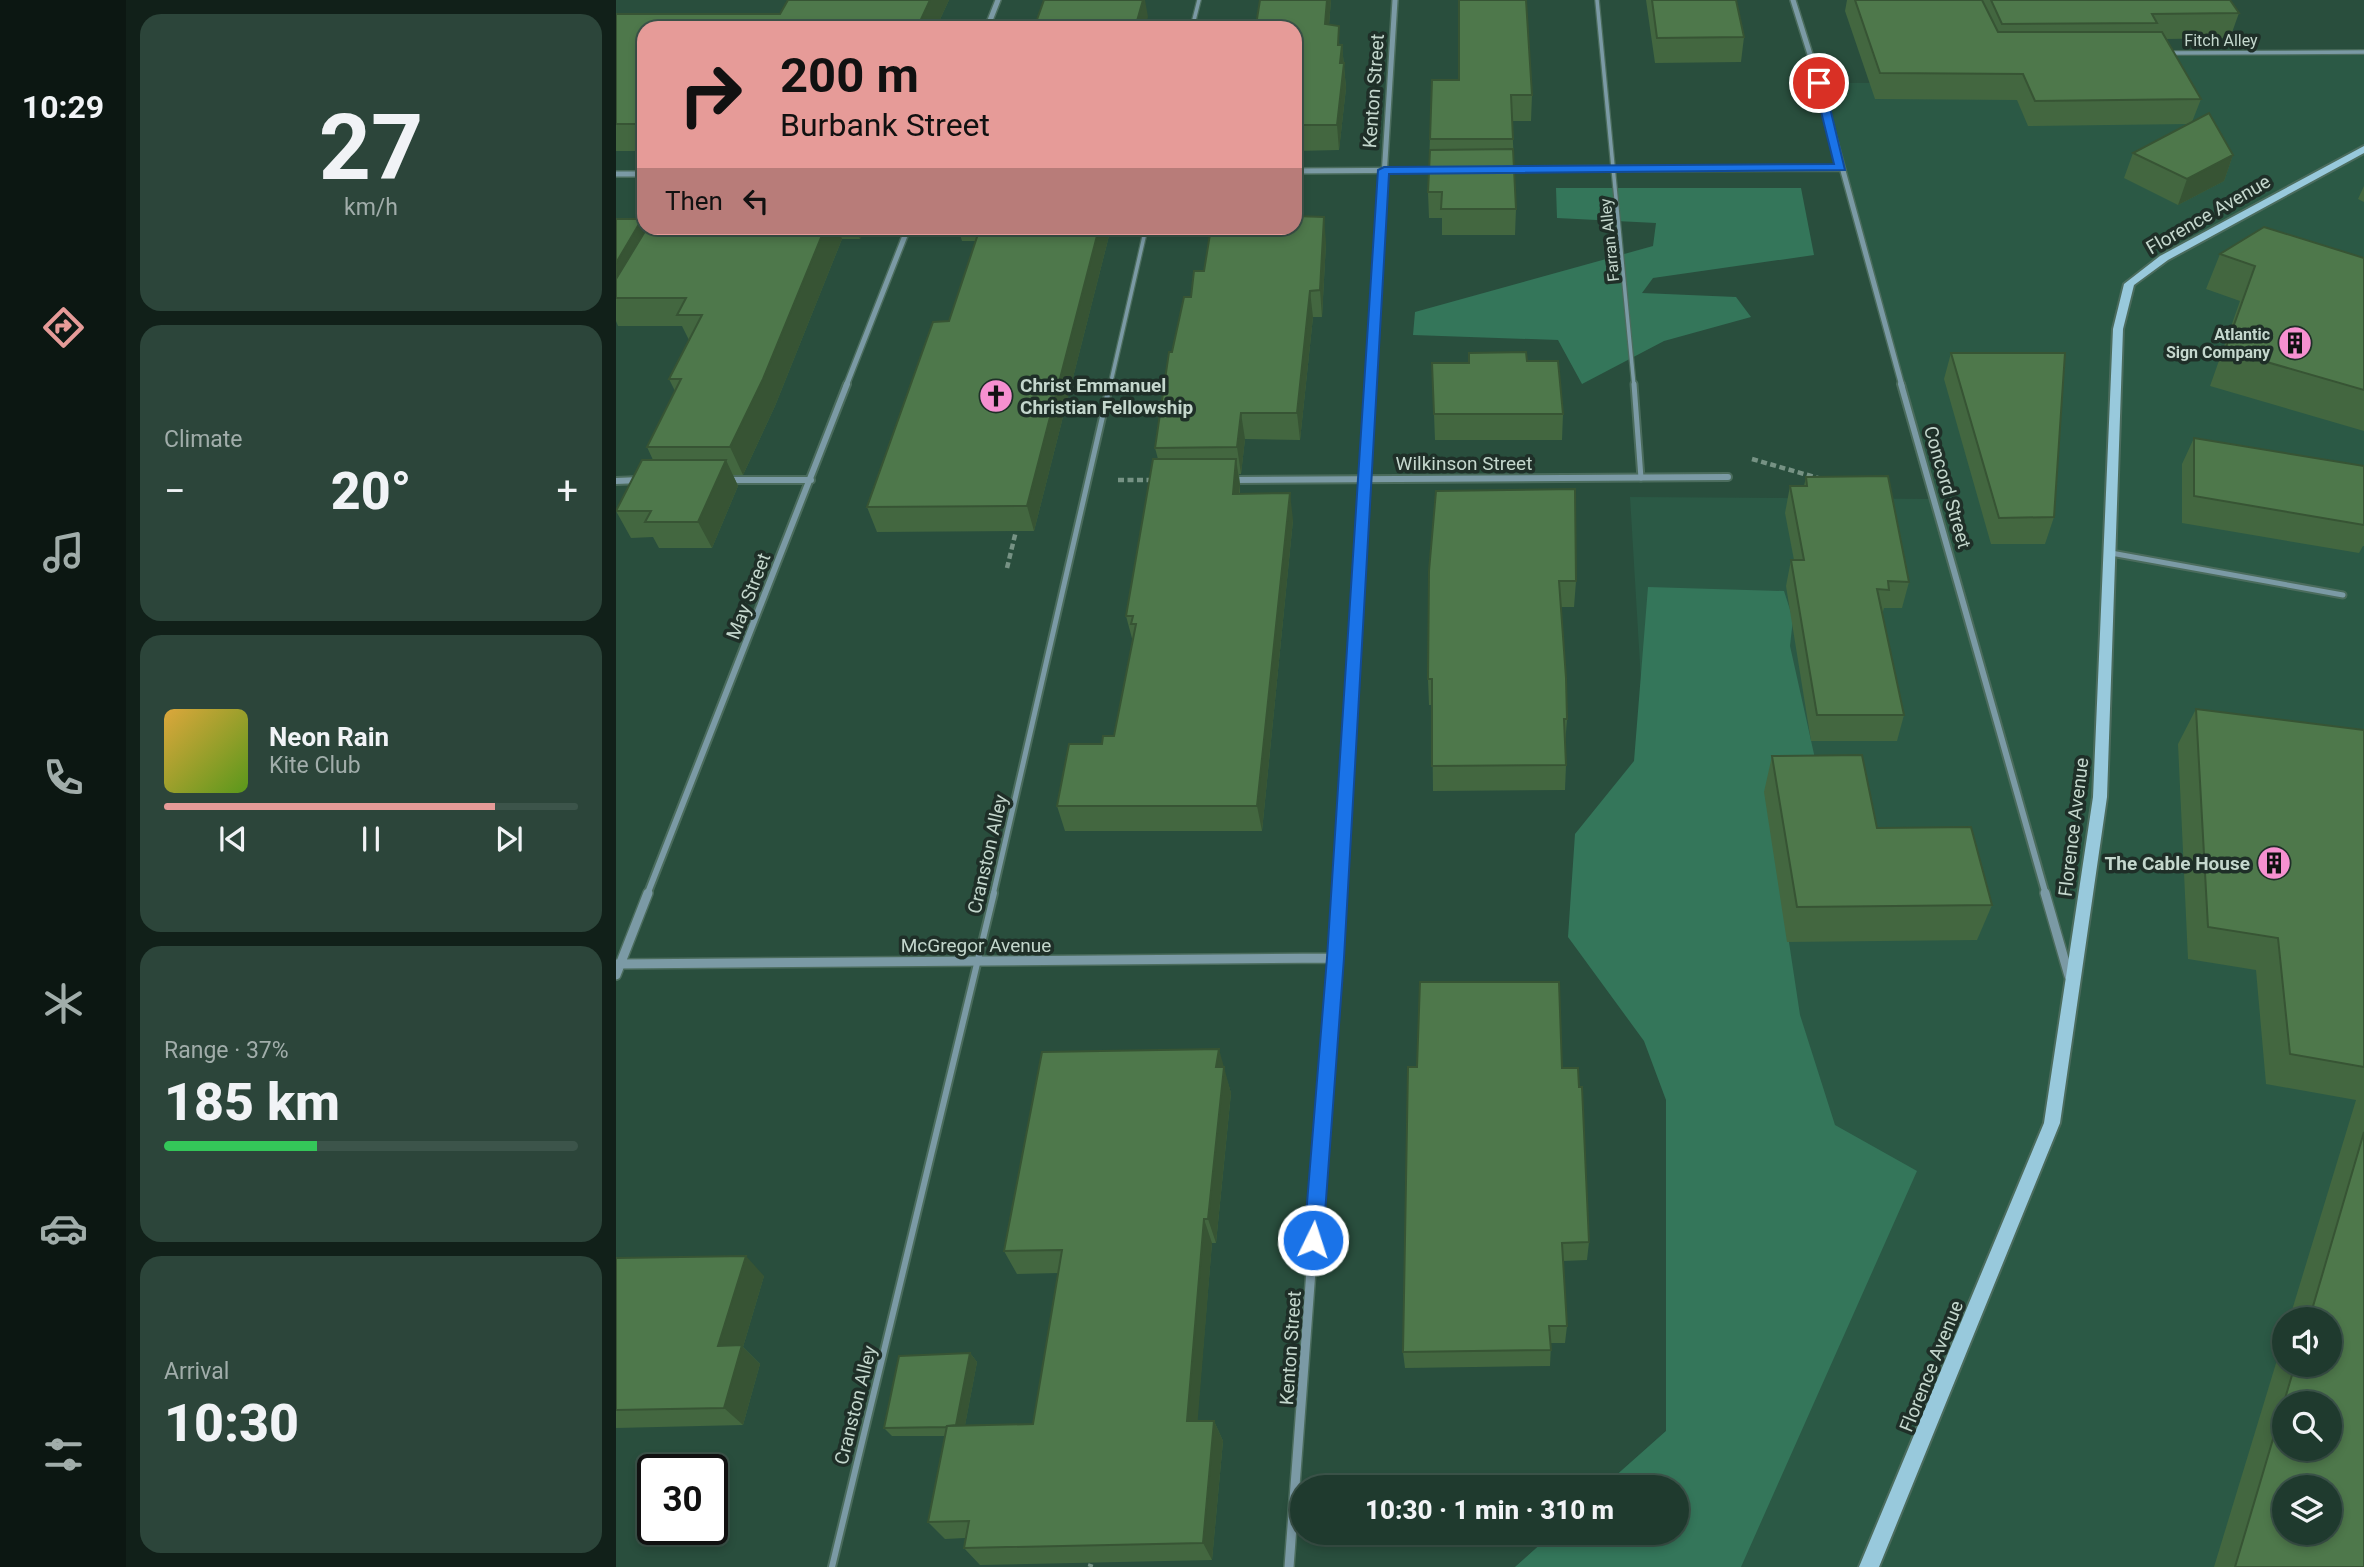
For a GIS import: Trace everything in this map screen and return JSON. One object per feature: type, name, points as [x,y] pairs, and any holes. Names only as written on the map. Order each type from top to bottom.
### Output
[{"type":"street","points":[[990,21],[998,0]]},
{"type":"street","name":"Kenton Street","points":[[1289,1567],[1335,958],[1395,0]]},
{"type":"street","name":"Concord Street","points":[[1793,0],[1819,83],[2071,983]]},
{"type":"street","name":"Florence Avenue","points":[[1869,1567],[2052,1123],[2100,797],[2118,329],[2129,284],[2164,258],[2364,149]]},
{"type":"street","points":[[1492,169],[1841,168]]},
{"type":"street","points":[[1302,170],[1451,170]]},
{"type":"street","points":[[616,174],[637,174]]},
{"type":"street","name":"May Street","points":[[616,975],[618,964],[905,235]]},
{"type":"street","name":"Wilkinson Street","points":[[1228,480],[1728,477]]},
{"type":"street","points":[[723,480],[811,480]]},
{"type":"street","points":[[616,481],[643,481]]},
{"type":"street","name":"McGregor Avenue","points":[[618,964],[1335,958]]},
{"type":"lane","points":[[1194,21],[1199,0]]},
{"type":"lane","name":"Farran Alley","points":[[1597,0],[1629,311],[1641,478]]},
{"type":"lane","name":"Fitch Alley","points":[[2158,52],[2364,52]]},
{"type":"lane","name":"Cranston Alley","points":[[832,1567],[978,961],[1144,235]]},
{"type":"lane","points":[[2108,552],[2343,596]]},
{"type":"path","points":[[1740,455],[1828,482]]},
{"type":"path","points":[[1089,480],[1158,480]]},
{"type":"path","points":[[1007,568],[1016,531]]},
{"type":"shaded area","points":[[2364,52],[2364,1567],[1515,1567],[1540,1545],[1689,1545],[1689,1475],[1616,1475],[1666,1431],[1666,1100],[1630,497],[1934,499],[1819,83],[2005,83],[1993,53]]},
{"type":"shaded area","points":[[1556,188],[1801,188],[1814,255],[1653,278],[1642,293],[1736,297],[1751,317],[1664,341],[1582,384],[1558,340],[1413,335],[1415,312],[1653,246],[1656,223],[1557,218]]},
{"type":"shaded area","points":[[1648,587],[1784,591],[1793,619],[1790,646],[1814,754],[1812,807],[1769,810],[1800,1015],[1835,1125],[1917,1171],[1741,1567],[1515,1567],[1540,1545],[1689,1545],[1689,1475],[1616,1475],[1666,1431],[1666,1100],[1644,1041],[1568,937],[1575,834],[1634,761]]},
{"type":"building","points":[[788,0],[930,0],[920,21],[637,21],[637,124],[616,124],[616,14],[780,14]]},
{"type":"building","points":[[1044,0],[1143,0],[1137,21],[1036,21]]},
{"type":"building","points":[[1260,0],[1327,0],[1325,24],[1339,26],[1338,45],[1342,45],[1340,63],[1344,63],[1337,125],[1302,125],[1302,21],[1257,21]]},
{"type":"building","points":[[1459,0],[1526,0],[1532,95],[1511,95],[1513,139],[1430,139],[1432,80],[1459,80]]},
{"type":"building","points":[[1652,0],[1736,0],[1744,37],[1657,38]]},
{"type":"building","points":[[1855,0],[1982,0],[1998,32],[2162,32],[2201,99],[2035,101],[2023,74],[1880,73]]},
{"type":"building","points":[[1991,0],[2230,0],[2239,13],[2152,14],[2157,23],[2002,24]]},
{"type":"building","points":[[2209,113],[2233,155],[2187,179],[2133,153]]},
{"type":"building","points":[[1513,149],[1516,209],[1441,209],[1442,192],[1428,192],[1430,150]]},
{"type":"building","points":[[1302,216],[1324,217],[1320,290],[1310,291],[1297,413],[1241,413],[1237,447],[1155,448],[1169,352],[1172,352],[1184,297],[1191,297],[1194,271],[1204,271],[1210,235],[1302,235]]},
{"type":"building","points":[[616,219],[637,219],[637,227],[616,263]]},
{"type":"building","name":"Atlantic Sign Company","points":[[2264,227],[2364,258],[2364,390],[2225,350],[2255,266],[2220,254]]},
{"type":"building","points":[[643,235],[822,235],[763,379],[730,447],[647,447],[681,379],[669,379],[702,315],[677,315],[686,298],[616,298],[616,279]]},
{"type":"building","name":"Christ Emmanuel Christian Fellowship","points":[[978,235],[1097,235],[1027,506],[867,507],[933,322],[949,321]]},
{"type":"building","points":[[1526,352],[1527,361],[1558,361],[1563,414],[1434,414],[1432,363],[1469,363],[1469,353]]},
{"type":"building","points":[[1951,353],[2065,353],[2054,517],[1999,518]]},
{"type":"building","points":[[2194,438],[2364,466],[2364,525],[2194,496]]},
{"type":"building","points":[[1153,459],[1236,459],[1233,494],[1290,493],[1257,806],[1057,806],[1069,744],[1102,744],[1103,736],[1114,736],[1136,624],[1131,624],[1133,616],[1126,616]]},
{"type":"building","points":[[642,460],[726,460],[698,522],[645,522],[651,511],[616,511]]},
{"type":"building","points":[[1888,476],[1909,582],[1888,581],[1889,590],[1877,589],[1904,715],[1817,715],[1791,560],[1804,560],[1790,486],[1807,486],[1806,477]]},
{"type":"building","points":[[1575,489],[1576,581],[1559,581],[1566,678],[1566,765],[1432,766],[1432,679],[1428,679],[1429,571],[1436,491]]},
{"type":"building","name":"The Cable House","points":[[2196,709],[2364,730],[2364,1067],[2290,1054],[2278,938],[2208,927]]},
{"type":"building","points":[[1862,755],[1877,828],[1971,827],[1992,905],[1797,907],[1772,756]]},
{"type":"building","points":[[1420,982],[1559,982],[1562,1068],[1578,1068],[1579,1087],[1582,1087],[1589,1242],[1562,1243],[1567,1326],[1549,1326],[1551,1350],[1403,1352],[1408,1067],[1417,1067]]},
{"type":"building","points":[[1219,1049],[1216,1067],[1224,1067],[1208,1219],[1204,1219],[1187,1421],[1214,1421],[1203,1543],[964,1548],[969,1521],[928,1522],[947,1426],[1033,1424],[1062,1250],[1004,1251],[1042,1052]]},
{"type":"building","points":[[2364,1132],[2364,1567],[2235,1567],[2272,1442],[2272,1461],[2342,1461],[2342,1391],[2287,1391],[2291,1377],[2342,1377],[2342,1307],[2313,1307]]},
{"type":"building","points":[[746,1256],[718,1346],[742,1345],[724,1408],[616,1410],[616,1258]]},
{"type":"building","points":[[970,1353],[956,1425],[884,1428],[899,1356]]},
{"type":"place","name":"Atlantic Sign Company","points":[[2295,343]]},
{"type":"place","name":"Christ Emmanuel Christian Fellowship","points":[[996,396]]},
{"type":"place","name":"The Cable House","points":[[2274,863]]},
{"type":"route","points":[[1313,1240],[1335,958],[1384,170],[1841,168],[1819,83]]}]
